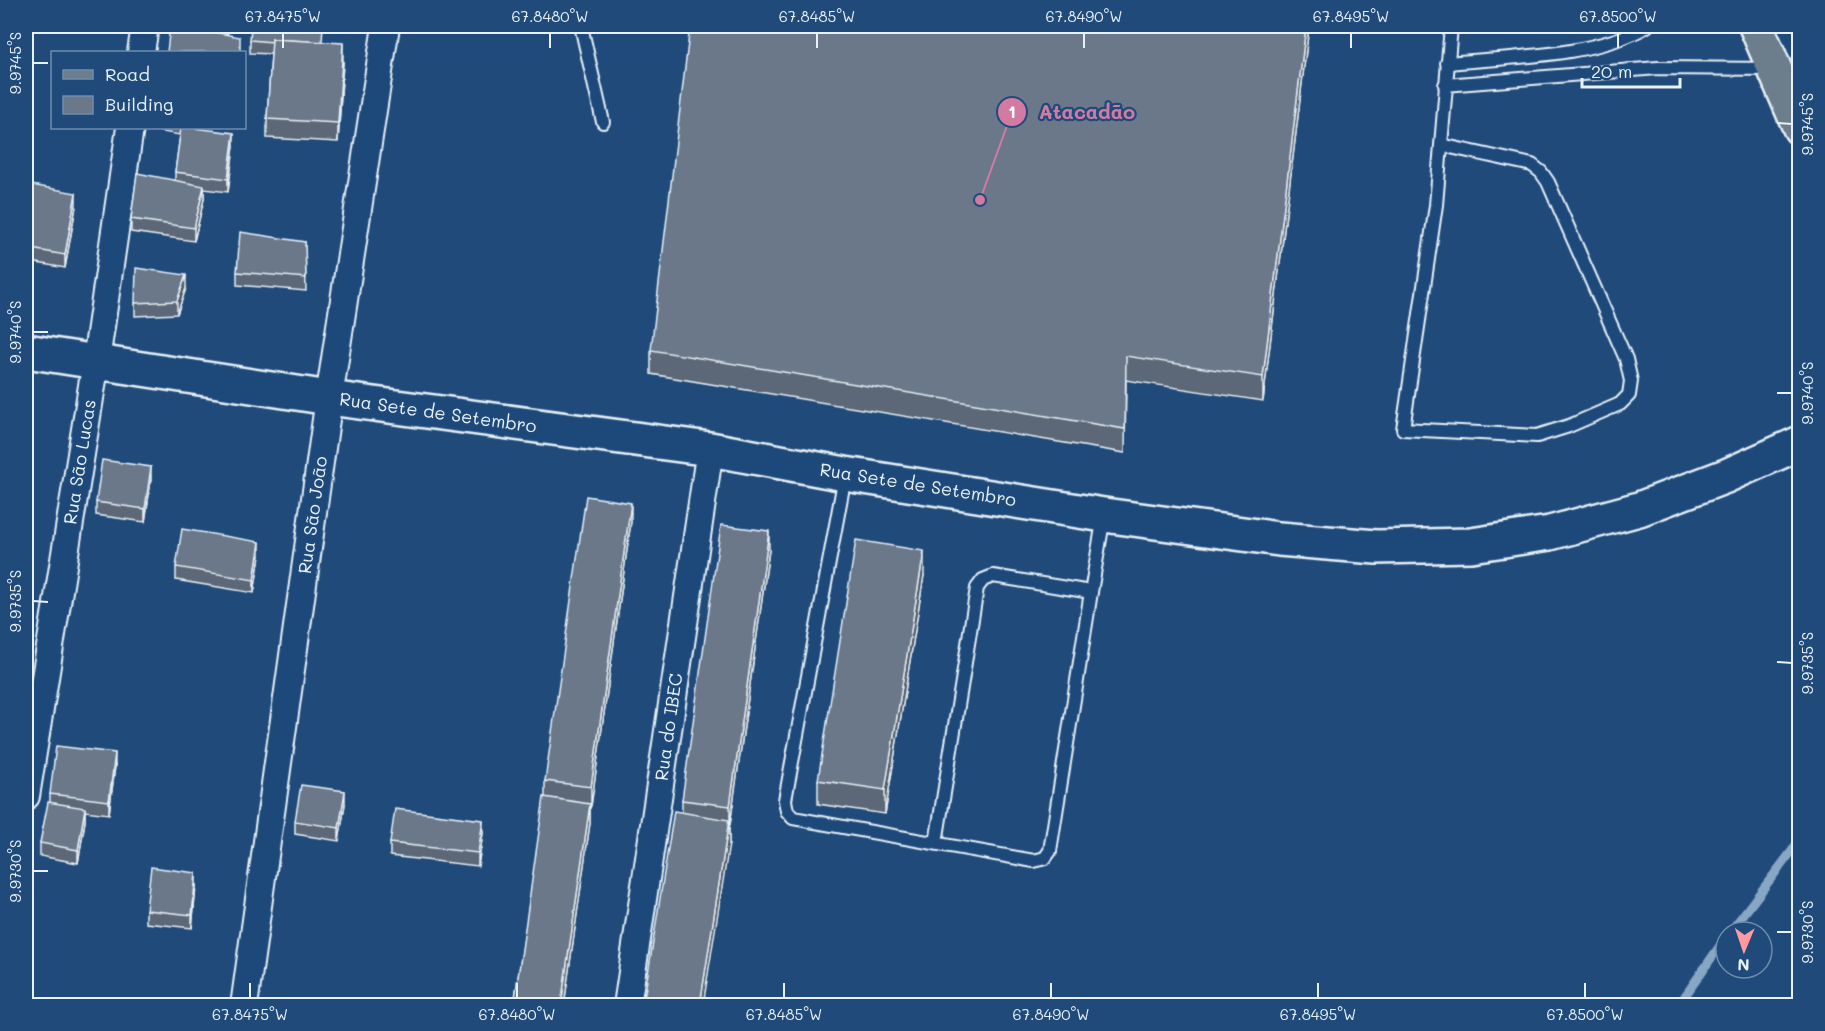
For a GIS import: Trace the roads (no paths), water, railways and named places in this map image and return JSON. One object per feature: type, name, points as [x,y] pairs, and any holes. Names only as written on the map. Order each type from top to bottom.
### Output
[{"type":"main road","points":[[1756,26],[1800,128]]},
{"type":"street","points":[[141,51],[145,26]]},
{"type":"street","name":"Rua São João","points":[[244,1005],[329,398],[386,26]]},
{"type":"street","name":"Rua São Lucas","points":[[26,796],[96,360],[130,129]]},
{"type":"street","name":"Rua Sete de Setembro","points":[[26,351],[96,360],[329,398],[710,449],[845,474],[1104,515],[1279,539],[1376,547],[1471,545],[1550,533],[1639,509],[1726,476],[1800,443]]},
{"type":"street","name":"Rua do IBEC","points":[[627,1005],[710,449]]},
{"type":"lane","points":[[580,26],[603,122]]},
{"type":"lane","points":[[1441,145],[1532,165],[1548,182],[1626,359],[1631,381],[1629,395],[1620,404],[1569,426],[1537,436],[1403,429],[1436,205],[1445,85],[1451,26]]},
{"type":"lane","points":[[1447,63],[1579,50],[1647,26]]},
{"type":"lane","points":[[1445,85],[1658,68],[1774,69]]},
{"type":"lane","points":[[845,474],[785,800],[787,811],[793,818],[1034,861],[1045,858],[1050,851],[1104,515]]},
{"type":"lane","points":[[936,843],[977,588],[983,580],[993,576],[1090,592]]},
{"type":"waterway","points":[[1739,920],[1800,838]]},
{"type":"waterway","points":[[1678,1006],[1714,954]]},
{"type":"place","name":"Atacadão","points":[[980,200]]}]
